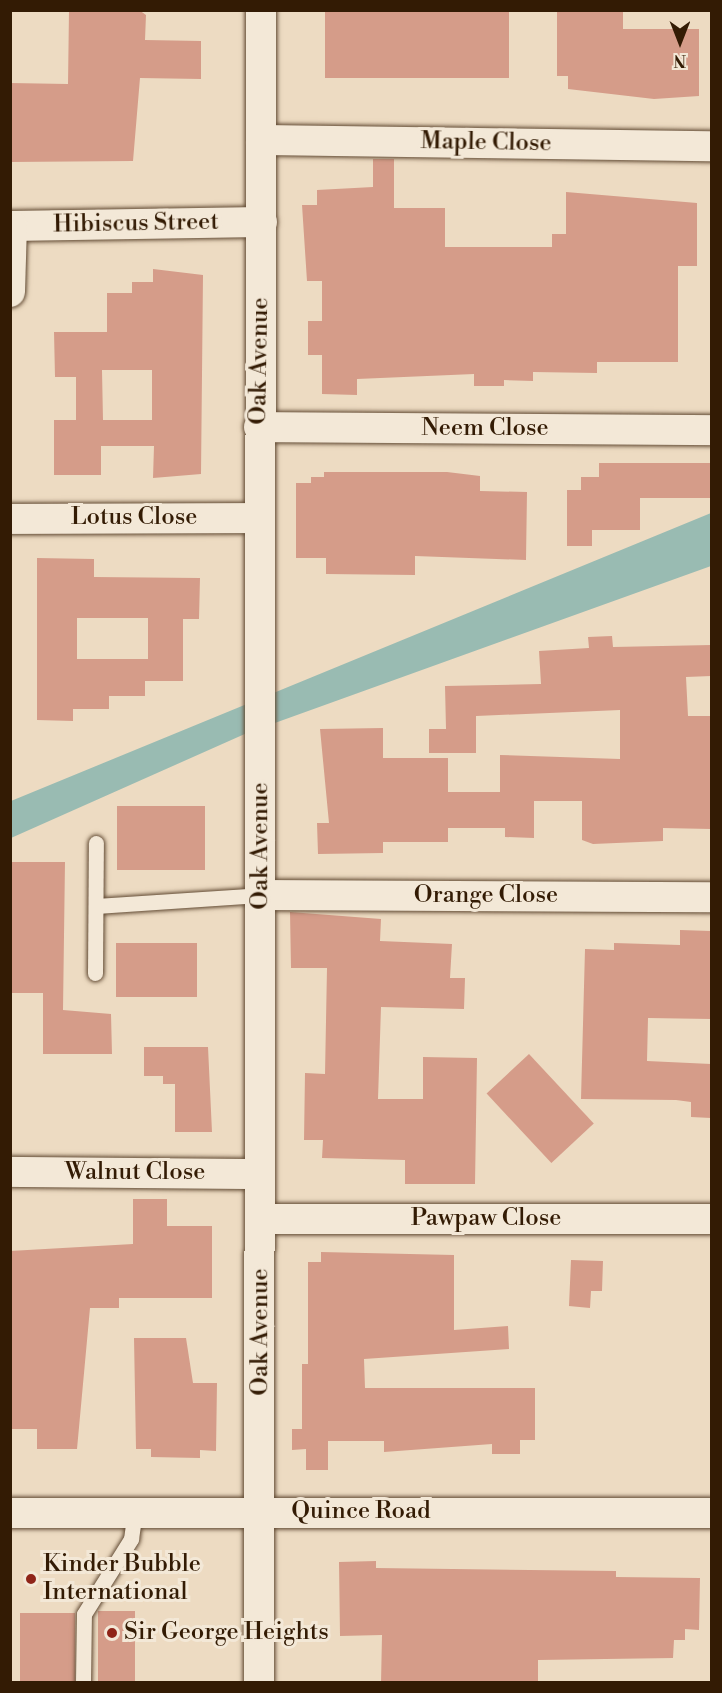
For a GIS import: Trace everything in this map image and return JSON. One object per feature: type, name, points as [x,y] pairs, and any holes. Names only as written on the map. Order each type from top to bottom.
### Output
[{"type":"street","name":"Oak Avenue","points":[[259,1683],[261,740],[257,518],[262,222],[261,10]]},
{"type":"street","name":"Maple Close","points":[[261,140],[711,146]]},
{"type":"street","name":"Hibiscus Street","points":[[11,226],[262,222]]},
{"type":"street","points":[[10,292],[11,226]]},
{"type":"street","name":"Neem Close","points":[[259,427],[711,430]]},
{"type":"street","name":"Lotus Close","points":[[10,519],[257,518]]},
{"type":"street","name":"Orange Close","points":[[260,895],[711,897]]},
{"type":"street","name":"Walnut Close","points":[[10,1172],[260,1174]]},
{"type":"street","name":"Pawpaw Close","points":[[261,1219],[711,1219]]},
{"type":"street","name":"Quince Road","points":[[10,1512],[711,1513]]},
{"type":"lane","points":[[95,973],[96,843]]},
{"type":"lane","points":[[96,906],[260,895]]},
{"type":"lane","points":[[83,1683],[84,1614],[131,1539],[135,1512]]},
{"type":"water","points":[[711,513],[711,566],[247,733],[11,838],[11,801]]},
{"type":"building","points":[[69,10],[139,10],[146,15],[145,40],[201,41],[201,79],[140,78],[133,161],[10,162],[10,83],[68,84]]},
{"type":"building","points":[[325,10],[509,10],[509,78],[325,78]]},
{"type":"building","points":[[557,10],[623,10],[623,29],[699,29],[699,96],[654,99],[568,89],[568,76],[557,76]]},
{"type":"building","points":[[373,159],[394,159],[394,208],[445,208],[445,247],[552,247],[552,234],[566,234],[566,192],[697,203],[697,266],[678,266],[678,362],[597,362],[597,373],[533,372],[533,381],[504,380],[504,386],[474,386],[474,374],[357,379],[357,395],[322,394],[322,355],[308,355],[308,321],[322,321],[322,281],[307,281],[302,205],[317,205],[317,190],[373,187]]},
{"type":"building","points":[[153,269],[203,275],[201,474],[153,478],[154,446],[101,446],[101,475],[54,475],[54,420],[76,420],[76,377],[55,377],[54,332],[107,332],[107,293],[132,293],[132,282],[153,282]],"holes":[[[102,370],[152,370],[152,420],[103,420]]]},
{"type":"building","points":[[599,463],[711,463],[711,498],[640,498],[640,530],[592,530],[592,546],[567,546],[567,490],[581,490],[581,477],[599,477]]},
{"type":"building","points":[[324,472],[447,472],[480,476],[480,491],[527,492],[526,560],[415,556],[415,575],[326,574],[326,558],[296,558],[296,483],[311,483],[311,477],[324,477]]},
{"type":"building","points":[[37,558],[94,559],[94,577],[200,578],[199,619],[183,619],[183,681],[145,681],[145,696],[109,696],[109,709],[73,709],[73,721],[37,720]],"holes":[[[77,618],[148,618],[148,659],[77,659]]]},
{"type":"building","points":[[612,636],[613,647],[711,645],[711,676],[686,677],[688,716],[711,716],[711,829],[663,828],[663,841],[593,844],[582,840],[582,801],[534,801],[534,838],[505,837],[505,828],[448,828],[448,842],[383,842],[383,853],[318,854],[317,823],[329,823],[320,729],[383,728],[383,758],[448,758],[448,792],[500,792],[500,755],[620,759],[620,710],[476,716],[476,753],[429,753],[429,729],[446,729],[445,686],[541,684],[539,651],[589,648],[588,637]]},
{"type":"building","points":[[117,806],[205,806],[205,870],[117,870]]},
{"type":"building","points":[[10,862],[65,862],[63,1010],[111,1014],[112,1054],[43,1054],[43,993],[10,993]]},
{"type":"building","points":[[290,912],[381,919],[380,941],[452,944],[450,978],[465,978],[464,1009],[381,1007],[378,1099],[423,1099],[423,1057],[477,1058],[475,1184],[405,1184],[405,1160],[322,1158],[323,1140],[304,1140],[305,1073],[325,1074],[327,968],[291,968]]},
{"type":"building","points":[[680,930],[711,931],[711,1019],[648,1018],[647,1061],[711,1064],[711,1118],[691,1117],[691,1102],[581,1099],[585,949],[614,950],[614,943],[680,945]]},
{"type":"building","points":[[116,943],[197,943],[197,997],[116,997]]},
{"type":"building","points":[[144,1047],[208,1047],[212,1132],[175,1132],[175,1084],[163,1084],[163,1076],[144,1076]]},
{"type":"building","points":[[529,1054],[594,1123],[551,1163],[487,1094]]},
{"type":"building","points":[[133,1199],[167,1199],[167,1226],[212,1226],[212,1298],[119,1298],[119,1308],[90,1308],[77,1449],[37,1449],[37,1429],[10,1429],[10,1251],[133,1244]]},
{"type":"building","points":[[321,1252],[454,1255],[454,1330],[508,1326],[509,1349],[364,1359],[365,1388],[535,1388],[535,1440],[520,1440],[520,1454],[492,1454],[492,1444],[384,1452],[384,1441],[328,1441],[328,1470],[306,1470],[306,1449],[292,1450],[292,1429],[302,1429],[302,1364],[308,1364],[308,1262],[321,1262]]},
{"type":"building","points":[[571,1260],[603,1261],[602,1291],[591,1291],[590,1308],[569,1306]]},
{"type":"building","points":[[134,1338],[186,1338],[193,1383],[217,1383],[216,1451],[200,1450],[200,1458],[151,1457],[151,1449],[136,1449]]},
{"type":"building","points":[[376,1561],[376,1568],[616,1571],[616,1577],[700,1578],[699,1630],[685,1629],[685,1640],[674,1640],[673,1658],[538,1660],[538,1683],[381,1683],[382,1635],[340,1636],[339,1562]]},
{"type":"building","name":"Sir George Heights","points":[[98,1611],[135,1611],[135,1682],[98,1682]]},
{"type":"building","points":[[20,1613],[75,1613],[75,1682],[20,1682]]},
{"type":"place","name":"Kinder Bubble International","points":[[31,1579]]},
{"type":"place","name":"Sir George Heights","points":[[112,1633]]}]
